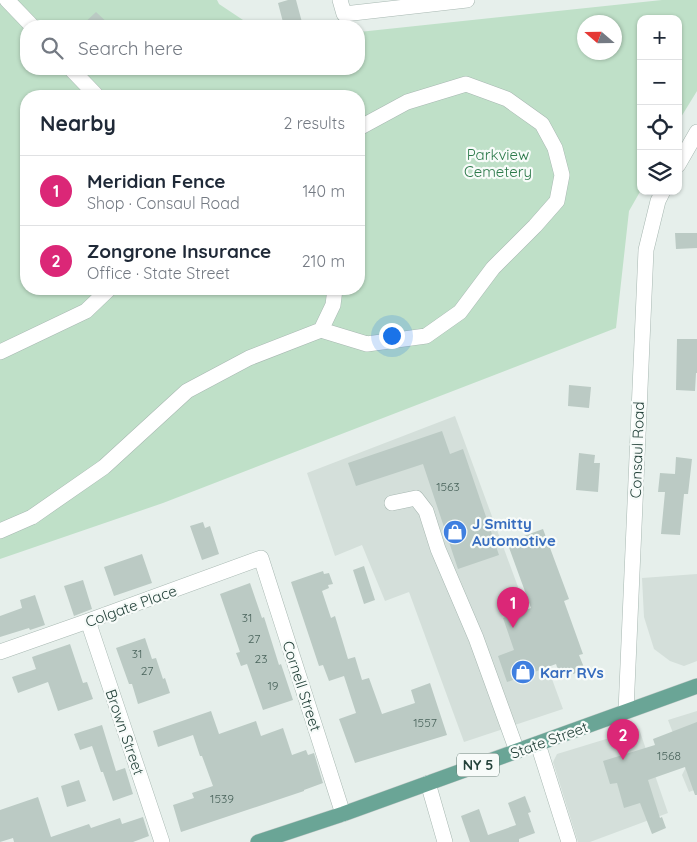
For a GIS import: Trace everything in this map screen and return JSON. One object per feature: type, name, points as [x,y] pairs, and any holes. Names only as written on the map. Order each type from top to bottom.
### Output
[{"type":"main road","name":"State Street","points":[[258,842],[343,814],[697,686]]},
{"type":"street","points":[[7,0],[26,20]]},
{"type":"street","points":[[342,7],[467,0]]},
{"type":"street","points":[[77,75],[91,90]]},
{"type":"street","points":[[0,531],[32,517],[104,467],[187,391],[249,358],[321,330],[366,344],[426,336],[460,312],[493,268],[557,201],[562,175],[555,148],[542,124],[507,99],[466,84],[407,102],[365,125]]},
{"type":"street","points":[[682,158],[697,132]]},
{"type":"street","name":"Consaul Road","points":[[626,711],[646,250],[661,195]]},
{"type":"street","points":[[0,352],[86,311],[103,295]]},
{"type":"street","points":[[321,330],[333,305],[334,295]]},
{"type":"street","points":[[392,503],[416,498],[426,511],[438,549],[476,638],[517,751]]},
{"type":"street","name":"Colgate Place","points":[[0,652],[261,558]]},
{"type":"street","name":"Cornell Street","points":[[261,558],[343,814]]},
{"type":"street","name":"Brown Street","points":[[88,621],[162,842]]},
{"type":"street","points":[[538,744],[569,842]]},
{"type":"street","points":[[428,783],[445,842]]},
{"type":"shaded area","points":[[455,416],[563,709],[464,742],[409,592],[385,601],[362,545],[335,556],[307,473]]},
{"type":"shaded area","points":[[697,574],[697,661],[684,666],[670,661],[654,649],[644,617],[642,578]]},
{"type":"shaded area","points":[[697,711],[697,789],[689,792],[682,775],[686,767],[668,720]]},
{"type":"shaded area","points":[[639,729],[668,813],[590,842],[578,842],[553,762],[557,754]]},
{"type":"green space","name":"Parkview Cemetery","points":[[0,0],[217,0],[219,4],[243,20],[20,20],[20,75],[365,75],[365,31],[662,0],[697,0],[697,91],[682,115],[682,15],[637,15],[638,195],[629,211],[616,328],[163,503],[0,559]]},
{"type":"building","points":[[296,0],[301,20],[282,20],[278,3]]},
{"type":"building","points":[[96,12],[105,20],[87,20]]},
{"type":"building","points":[[675,233],[697,233],[697,248],[676,249]]},
{"type":"building","points":[[677,339],[697,339],[695,391],[676,390]]},
{"type":"building","points":[[569,385],[591,387],[589,408],[568,406]]},
{"type":"building","points":[[442,431],[450,454],[463,449],[499,555],[458,569],[423,464],[356,486],[348,463]]},
{"type":"building","points":[[579,453],[595,455],[594,463],[600,463],[598,492],[576,490]]},
{"type":"building","points":[[676,457],[692,459],[688,494],[684,494],[680,535],[661,534],[665,492],[658,492],[660,473],[675,474]]},
{"type":"building","points":[[203,522],[205,528],[210,526],[219,554],[202,560],[190,526]]},
{"type":"building","points":[[543,529],[569,599],[564,601],[583,654],[579,655],[585,670],[573,674],[571,669],[559,673],[556,664],[507,682],[498,656],[514,650],[503,618],[531,608],[507,542]]},
{"type":"building","points":[[142,554],[152,583],[114,596],[104,567]]},
{"type":"building","points":[[364,566],[375,600],[364,604],[353,570]]},
{"type":"building","points":[[323,571],[324,574],[329,573],[333,584],[328,585],[329,588],[322,591],[331,618],[335,616],[348,659],[355,657],[362,680],[369,678],[382,714],[415,703],[411,690],[430,683],[447,735],[355,763],[339,719],[356,713],[344,676],[329,681],[323,665],[319,666],[291,582]]},
{"type":"building","points":[[83,580],[92,609],[74,616],[64,586]]},
{"type":"building","points":[[250,583],[293,700],[263,710],[247,664],[241,666],[236,653],[240,652],[220,594]]},
{"type":"building","points":[[35,595],[45,625],[0,637],[0,616],[22,608],[20,600]]},
{"type":"building","points":[[145,638],[152,659],[156,658],[170,693],[138,704],[132,684],[129,684],[116,648]]},
{"type":"building","points":[[70,644],[83,683],[87,682],[93,699],[58,711],[48,682],[18,693],[12,677],[36,669],[32,657]]},
{"type":"building","points":[[211,711],[219,734],[256,721],[261,736],[283,728],[292,755],[306,750],[308,755],[314,753],[323,783],[181,832],[173,805],[194,798],[192,793],[213,786],[193,735],[158,747],[153,731]]},
{"type":"building","points":[[697,722],[697,795],[695,795],[685,767],[648,780],[660,818],[662,817],[666,828],[652,834],[640,803],[624,808],[617,783],[610,784],[603,761],[655,745],[653,739]]},
{"type":"building","points":[[102,725],[116,771],[125,768],[133,794],[113,801],[92,746],[80,750],[74,734]]},
{"type":"building","points":[[79,780],[86,801],[67,807],[61,786]]},
{"type":"building","points":[[525,796],[531,812],[528,813],[535,833],[519,839],[519,842],[470,842],[461,816],[479,809],[488,835],[516,825],[508,803]]},
{"type":"building","points":[[38,797],[51,837],[89,824],[91,828],[120,818],[122,824],[143,817],[149,836],[133,842],[14,842],[13,838],[0,842],[0,810]]},
{"type":"place","name":"J Smitty Automotive","points":[[455,532]]},
{"type":"place","name":"Meridian Fence","points":[[513,628]]},
{"type":"place","name":"Karr RVs","points":[[523,672]]},
{"type":"place","name":"Zongrone Insurance","points":[[623,760]]}]
